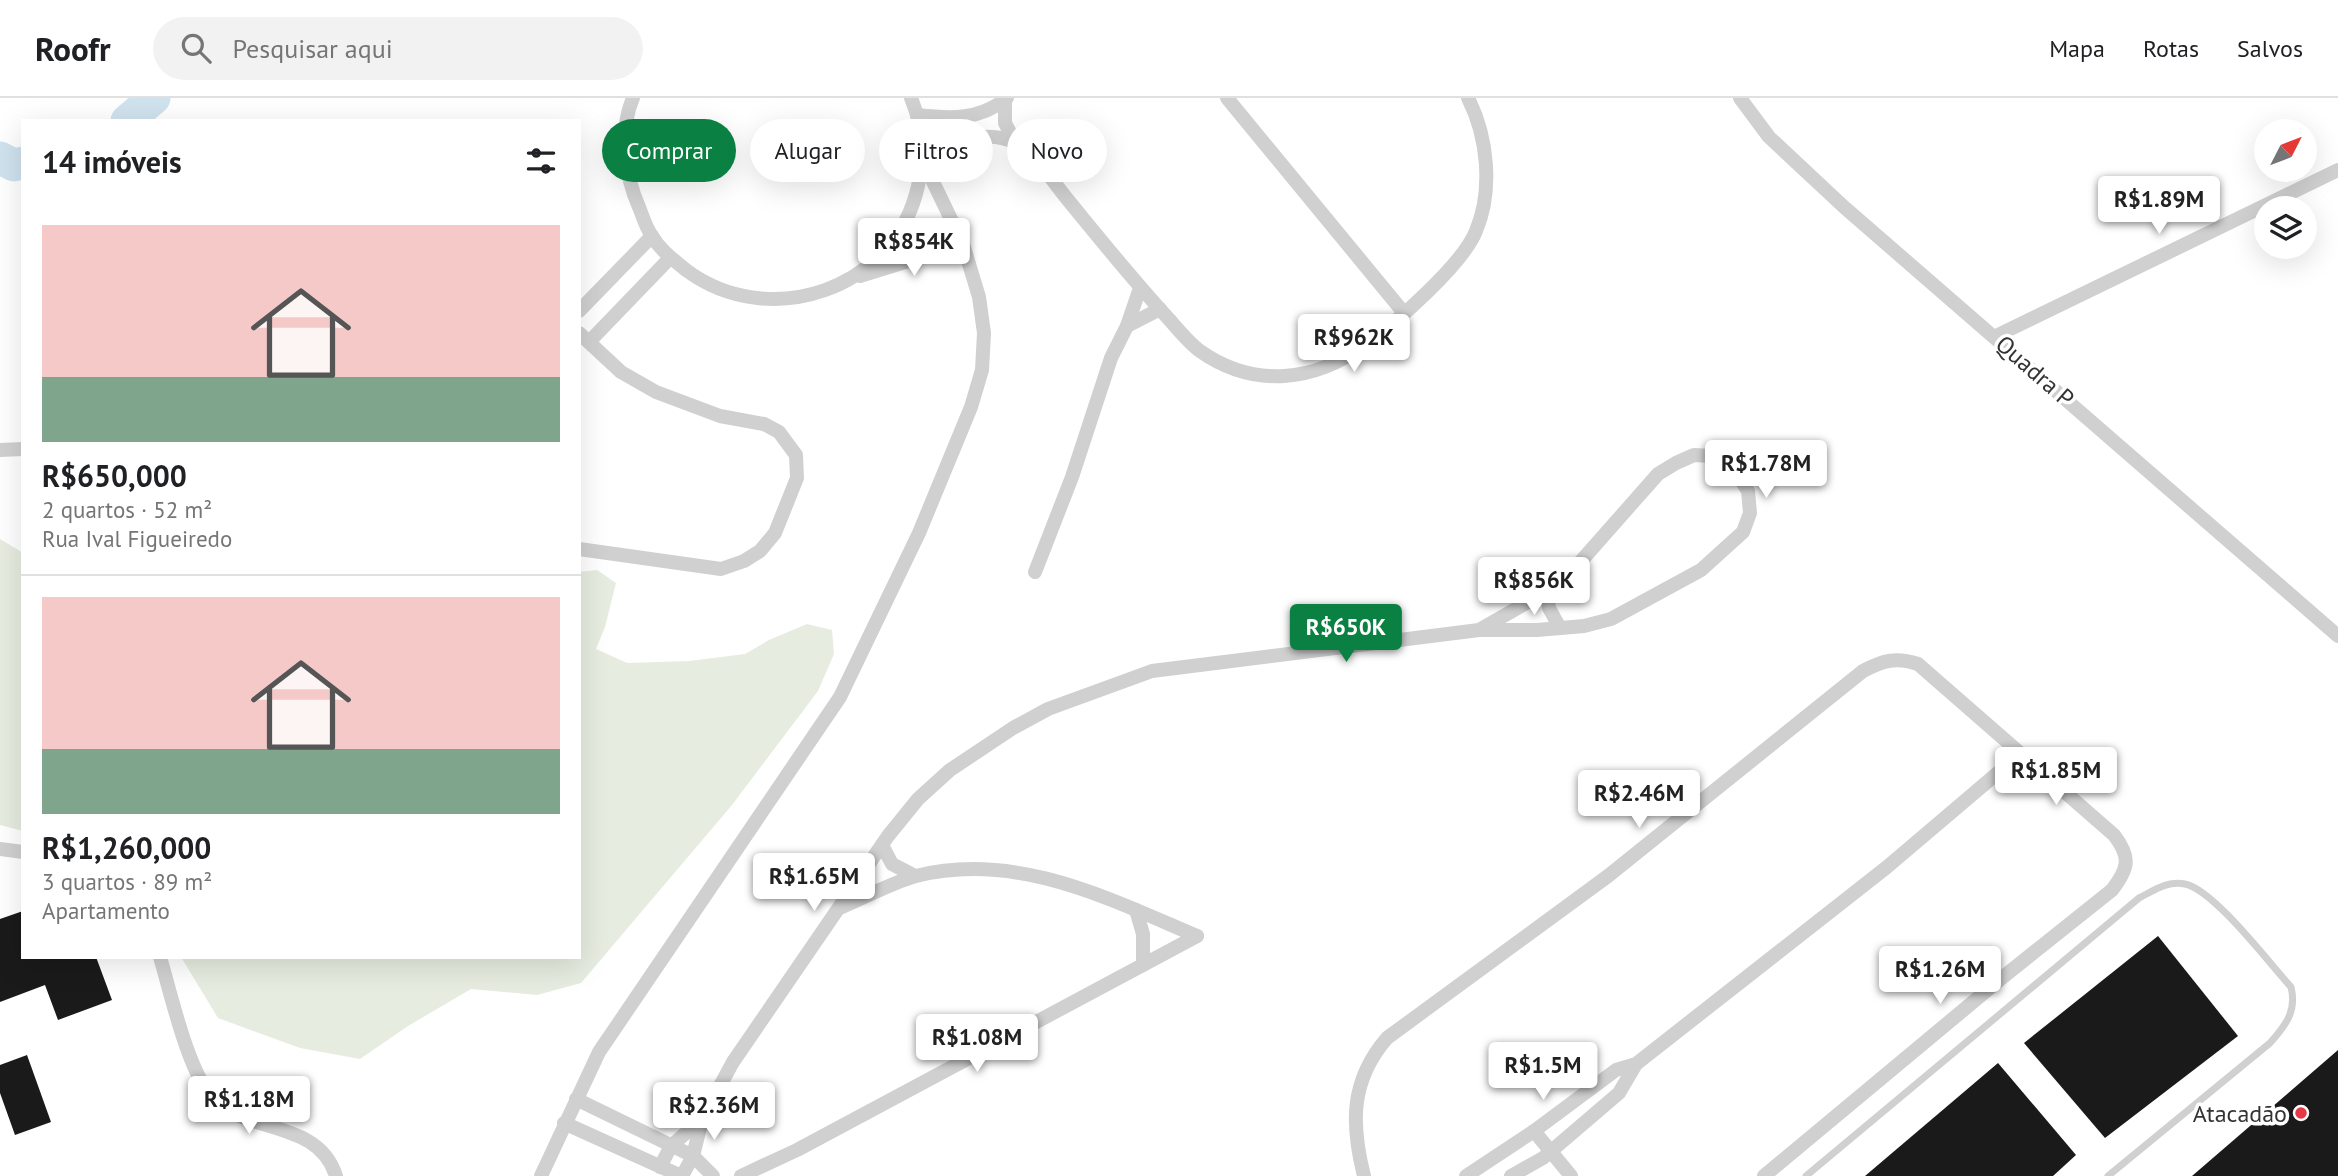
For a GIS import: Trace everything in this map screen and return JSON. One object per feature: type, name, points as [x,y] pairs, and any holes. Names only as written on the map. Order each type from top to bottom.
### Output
[{"type":"street","points":[[911,98],[918,119]]},
{"type":"street","points":[[1227,98],[1404,313]]},
{"type":"street","points":[[1054,182],[1140,288],[1199,350],[1228,366],[1263,378],[1321,369],[1349,357],[1404,313],[1445,272],[1476,233],[1486,199],[1486,171],[1480,127],[1468,98]]},
{"type":"street","name":"Quadra P","points":[[1740,98],[1769,137],[1788,155],[2338,636]]},
{"type":"street","points":[[631,99],[626,141],[630,188],[652,236],[670,258],[702,282],[740,296],[780,301],[819,294],[855,277],[963,244]]},
{"type":"street","points":[[918,115],[962,118],[979,114],[1006,99]]},
{"type":"street","points":[[1006,99],[1007,127]]},
{"type":"street","points":[[1996,336],[2338,170]]},
{"type":"street","points":[[855,277],[890,247],[913,207],[917,182]]},
{"type":"street","points":[[541,1176],[606,1041],[840,697],[919,533],[971,407],[982,370],[984,333],[979,296],[963,244],[934,182]]},
{"type":"street","points":[[581,309],[652,236]]},
{"type":"street","points":[[581,549],[721,569],[744,561],[760,551],[775,533],[797,478],[796,455],[779,432],[764,424],[720,416],[656,392],[621,372],[584,338],[670,258]]},
{"type":"street","points":[[1035,572],[1072,477],[1111,358],[1127,326],[1140,288]]},
{"type":"street","points":[[1127,326],[1160,309]]},
{"type":"street","points":[[0,450],[21,449]]},
{"type":"street","points":[[565,1124],[682,1176],[693,1156],[702,1119],[733,1062],[842,907],[882,845],[918,799],[977,751],[1048,709],[1152,671],[1479,630],[1560,628],[1611,619],[1702,569],[1744,532],[1750,513],[1748,491],[1737,474],[1712,456],[1694,455],[1676,463],[1658,474],[1604,538],[1546,591],[1479,630]]},
{"type":"street","points":[[1546,591],[1549,608],[1560,628]]},
{"type":"street","points":[[1364,1176],[1354,1136],[1354,1114],[1361,1083],[1376,1051],[1387,1038],[1608,876],[1863,671],[1885,659],[1903,659],[1918,663],[2114,835],[2125,850],[2128,861],[2125,874],[2112,890],[1764,1176]]},
{"type":"street","points":[[1466,1176],[1534,1131],[1616,1070],[1636,1063],[1887,867],[2020,754]]},
{"type":"street","points":[[882,845],[892,864],[915,876]]},
{"type":"street","points":[[0,849],[21,852]]},
{"type":"street","points":[[741,1176],[797,1150],[1197,936],[1136,910],[1021,871],[975,868],[915,876],[842,907]]},
{"type":"street","points":[[1136,910],[1143,934],[1143,965]]},
{"type":"street","points":[[161,959],[197,1074],[213,1098],[229,1110],[290,1131],[315,1145],[333,1166],[336,1176]]},
{"type":"street","points":[[1511,1176],[1550,1152],[1619,1093],[1636,1063]]},
{"type":"street","points":[[576,1099],[693,1156],[713,1176]]},
{"type":"street","points":[[660,1167],[671,1146],[702,1119]]},
{"type":"street","points":[[1534,1131],[1571,1176]]},
{"type":"lane","points":[[1806,1176],[2139,898],[2166,884],[2185,884],[2208,895],[2291,987],[2295,1002],[2288,1023],[2270,1043],[2108,1176]]},
{"type":"shaded area","points":[[0,539],[21,552],[21,830],[0,825]]},
{"type":"shaded area","points":[[597,570],[616,583],[605,627],[596,649],[627,663],[689,661],[745,654],[769,640],[807,624],[832,630],[834,654],[818,691],[732,805],[581,983],[537,995],[471,989],[408,1026],[360,1059],[300,1048],[218,1018],[182,959],[581,959],[581,572]]},
{"type":"building","points":[[21,912],[21,959],[97,959],[112,1000],[58,1020],[45,985],[0,1002],[0,919]]},
{"type":"building","points":[[2158,936],[2238,1036],[2105,1138],[2024,1043]]},
{"type":"building","name":"Atacadão","points":[[2338,1050],[2338,1176],[2192,1176]]},
{"type":"building","points":[[27,1055],[51,1122],[15,1135],[0,1093],[0,1065]]},
{"type":"building","points":[[1998,1063],[2076,1155],[2053,1176],[1865,1176]]},
{"type":"waterway","points":[[129,119],[154,98]]},
{"type":"waterway","points":[[0,158],[14,165],[21,163]]},
{"type":"place","name":"Atacadão","points":[[2301,1113]]}]
